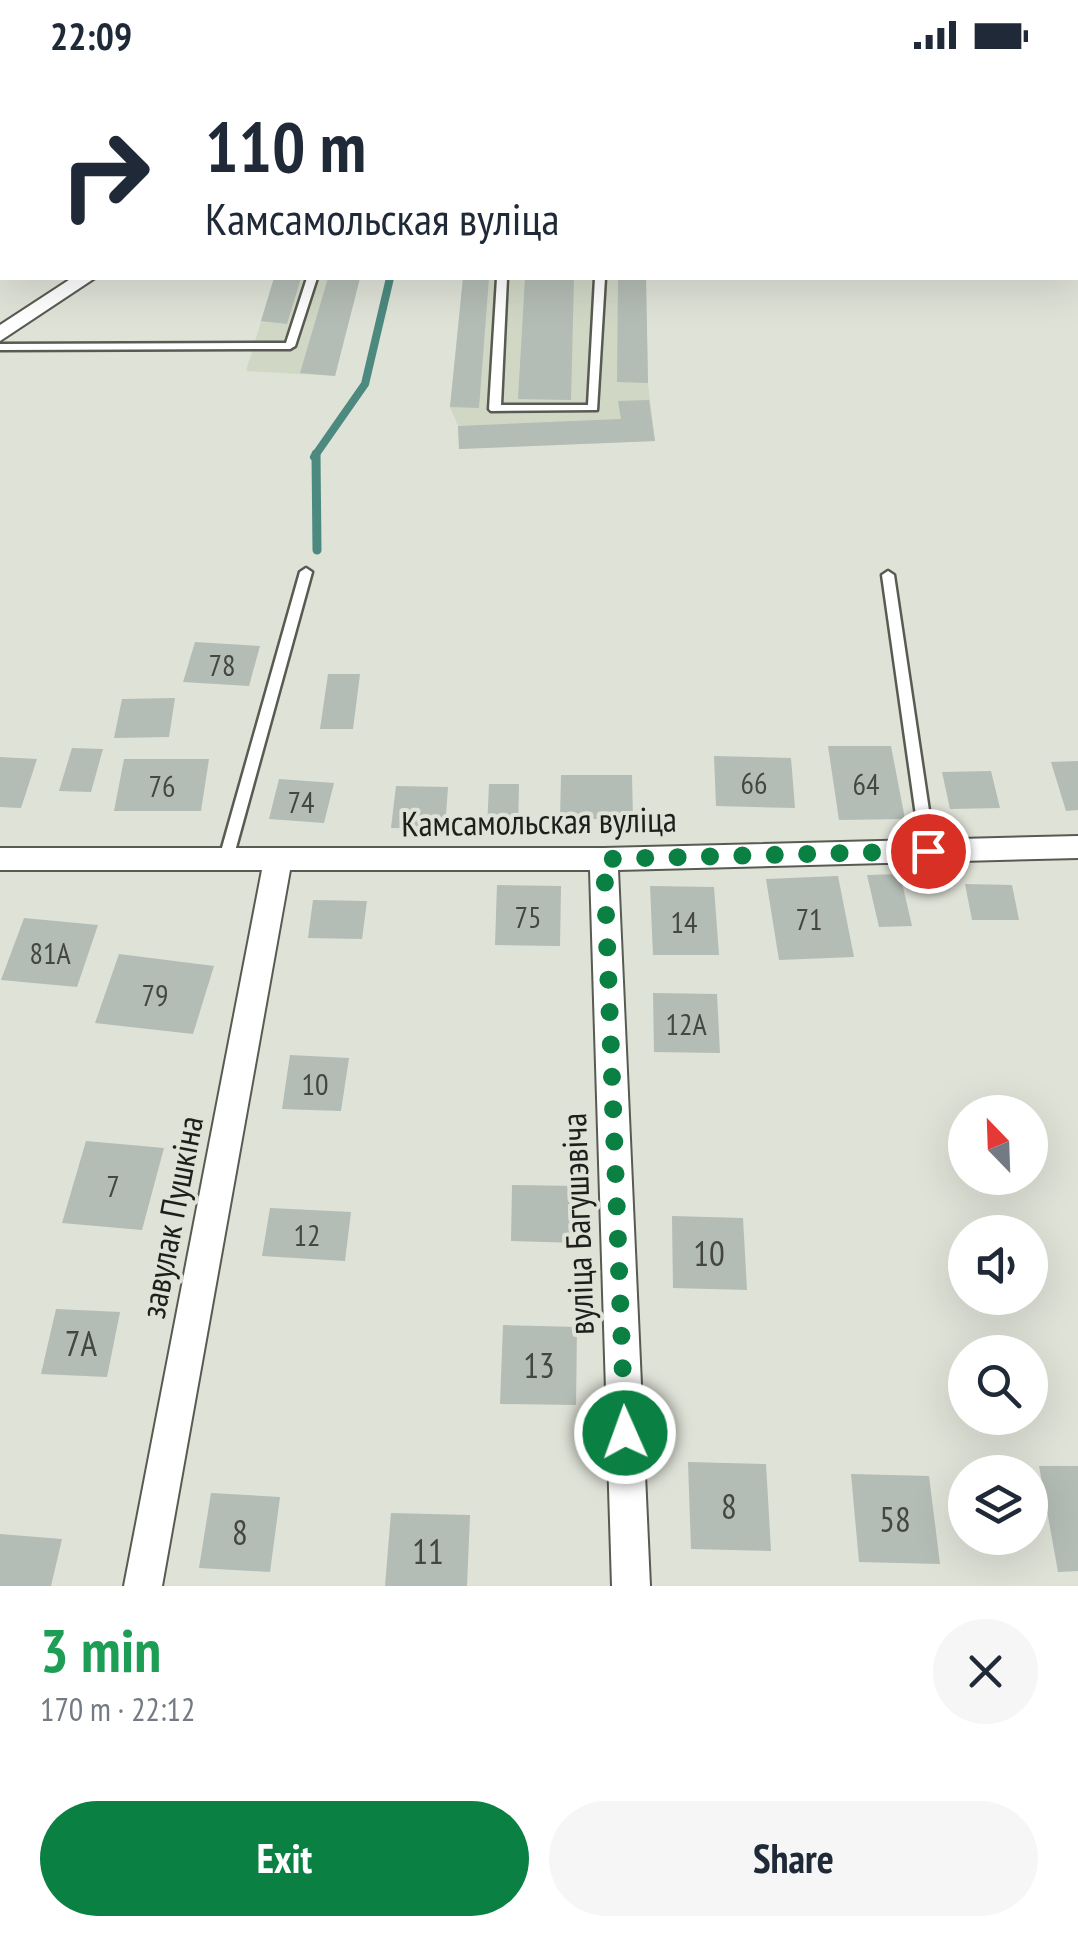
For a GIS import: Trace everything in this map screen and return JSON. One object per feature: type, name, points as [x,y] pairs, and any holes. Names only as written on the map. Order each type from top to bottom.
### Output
[{"type":"street","points":[[0,335],[83,280]]},
{"type":"street","name":"Камсамольская вуліца","points":[[0,860],[604,859],[1078,847]]},
{"type":"street","name":"вуліца Багушэвіча","points":[[604,859],[631,1586]]},
{"type":"street","name":"завулак Пушкіна","points":[[143,1586],[278,862]]},
{"type":"lane","points":[[0,348],[290,346],[311,280]]},
{"type":"lane","points":[[502,280],[495,409],[593,408],[600,280]]},
{"type":"lane","points":[[225,862],[306,572]]},
{"type":"lane","points":[[888,575],[928,851]]},
{"type":"shaded area","points":[[273,280],[359,280],[335,376],[246,371]]},
{"type":"shaded area","points":[[463,280],[646,280],[648,383],[655,441],[459,449],[458,426],[450,407]]},
{"type":"building","points":[[273,280],[300,280],[287,324],[261,321]]},
{"type":"building","points":[[327,280],[359,280],[335,376],[300,373]]},
{"type":"building","points":[[463,280],[489,280],[479,408],[450,407]]},
{"type":"building","points":[[525,280],[574,280],[571,400],[518,399]]},
{"type":"building","points":[[618,280],[646,280],[648,383],[617,382]]},
{"type":"building","points":[[649,400],[655,441],[459,449],[458,426],[621,419],[618,401]]},
{"type":"building","points":[[195,642],[260,646],[249,686],[183,682]]},
{"type":"building","points":[[328,674],[360,674],[353,729],[320,729]]},
{"type":"building","points":[[175,698],[169,737],[114,738],[122,699]]},
{"type":"building","points":[[828,746],[891,746],[905,819],[839,820]]},
{"type":"building","points":[[72,748],[103,749],[91,792],[59,791]]},
{"type":"building","points":[[714,756],[791,758],[795,808],[716,806]]},
{"type":"building","points":[[0,757],[37,759],[21,808],[0,807]]},
{"type":"building","points":[[124,759],[209,759],[201,811],[114,811]]},
{"type":"building","points":[[1078,761],[1078,810],[1066,811],[1051,762]]},
{"type":"building","points":[[991,771],[1000,808],[950,809],[942,772]]},
{"type":"building","points":[[561,775],[632,775],[633,819],[560,819]]},
{"type":"building","points":[[279,779],[334,783],[324,823],[269,819]]},
{"type":"building","points":[[489,784],[519,784],[518,829],[487,829]]},
{"type":"building","points":[[396,786],[448,787],[445,829],[391,828]]},
{"type":"building","points":[[900,874],[912,926],[879,927],[867,875]]},
{"type":"building","points":[[838,876],[854,957],[779,960],[766,879]]},
{"type":"building","points":[[965,884],[1012,885],[1019,920],[972,920]]},
{"type":"building","points":[[497,885],[561,886],[560,946],[495,945]]},
{"type":"building","points":[[650,886],[714,887],[719,955],[653,955]]},
{"type":"building","points":[[313,900],[367,901],[362,939],[308,938]]},
{"type":"building","points":[[24,918],[98,925],[77,987],[1,980]]},
{"type":"building","points":[[119,954],[214,966],[193,1034],[95,1023]]},
{"type":"building","points":[[653,993],[717,994],[720,1053],[654,1052]]},
{"type":"building","points":[[290,1055],[349,1058],[341,1111],[282,1109]]},
{"type":"building","points":[[86,1141],[164,1148],[142,1230],[62,1223]]},
{"type":"building","points":[[512,1185],[579,1186],[579,1243],[511,1241]]},
{"type":"building","points":[[270,1208],[351,1212],[345,1261],[262,1256]]},
{"type":"building","points":[[672,1216],[743,1218],[747,1290],[673,1288]]},
{"type":"building","points":[[56,1309],[120,1312],[107,1377],[41,1374]]},
{"type":"building","points":[[503,1325],[577,1327],[576,1405],[500,1404]]},
{"type":"building","points":[[688,1462],[766,1464],[771,1551],[691,1549]]},
{"type":"building","points":[[1048,1466],[1078,1466],[1078,1571],[1058,1572],[1048,1516]]},
{"type":"building","points":[[851,1474],[929,1476],[940,1564],[859,1562]]},
{"type":"building","points":[[211,1493],[280,1497],[270,1572],[199,1568]]},
{"type":"building","points":[[391,1513],[470,1515],[467,1586],[385,1586]]},
{"type":"building","points":[[0,1534],[62,1539],[51,1586],[0,1586]]},
{"type":"waterway","points":[[316,454],[365,384],[390,280]]},
{"type":"waterway","points":[[316,454],[317,550]]},
{"type":"route","points":[[625,1433],[604,859],[928,851]]}]
